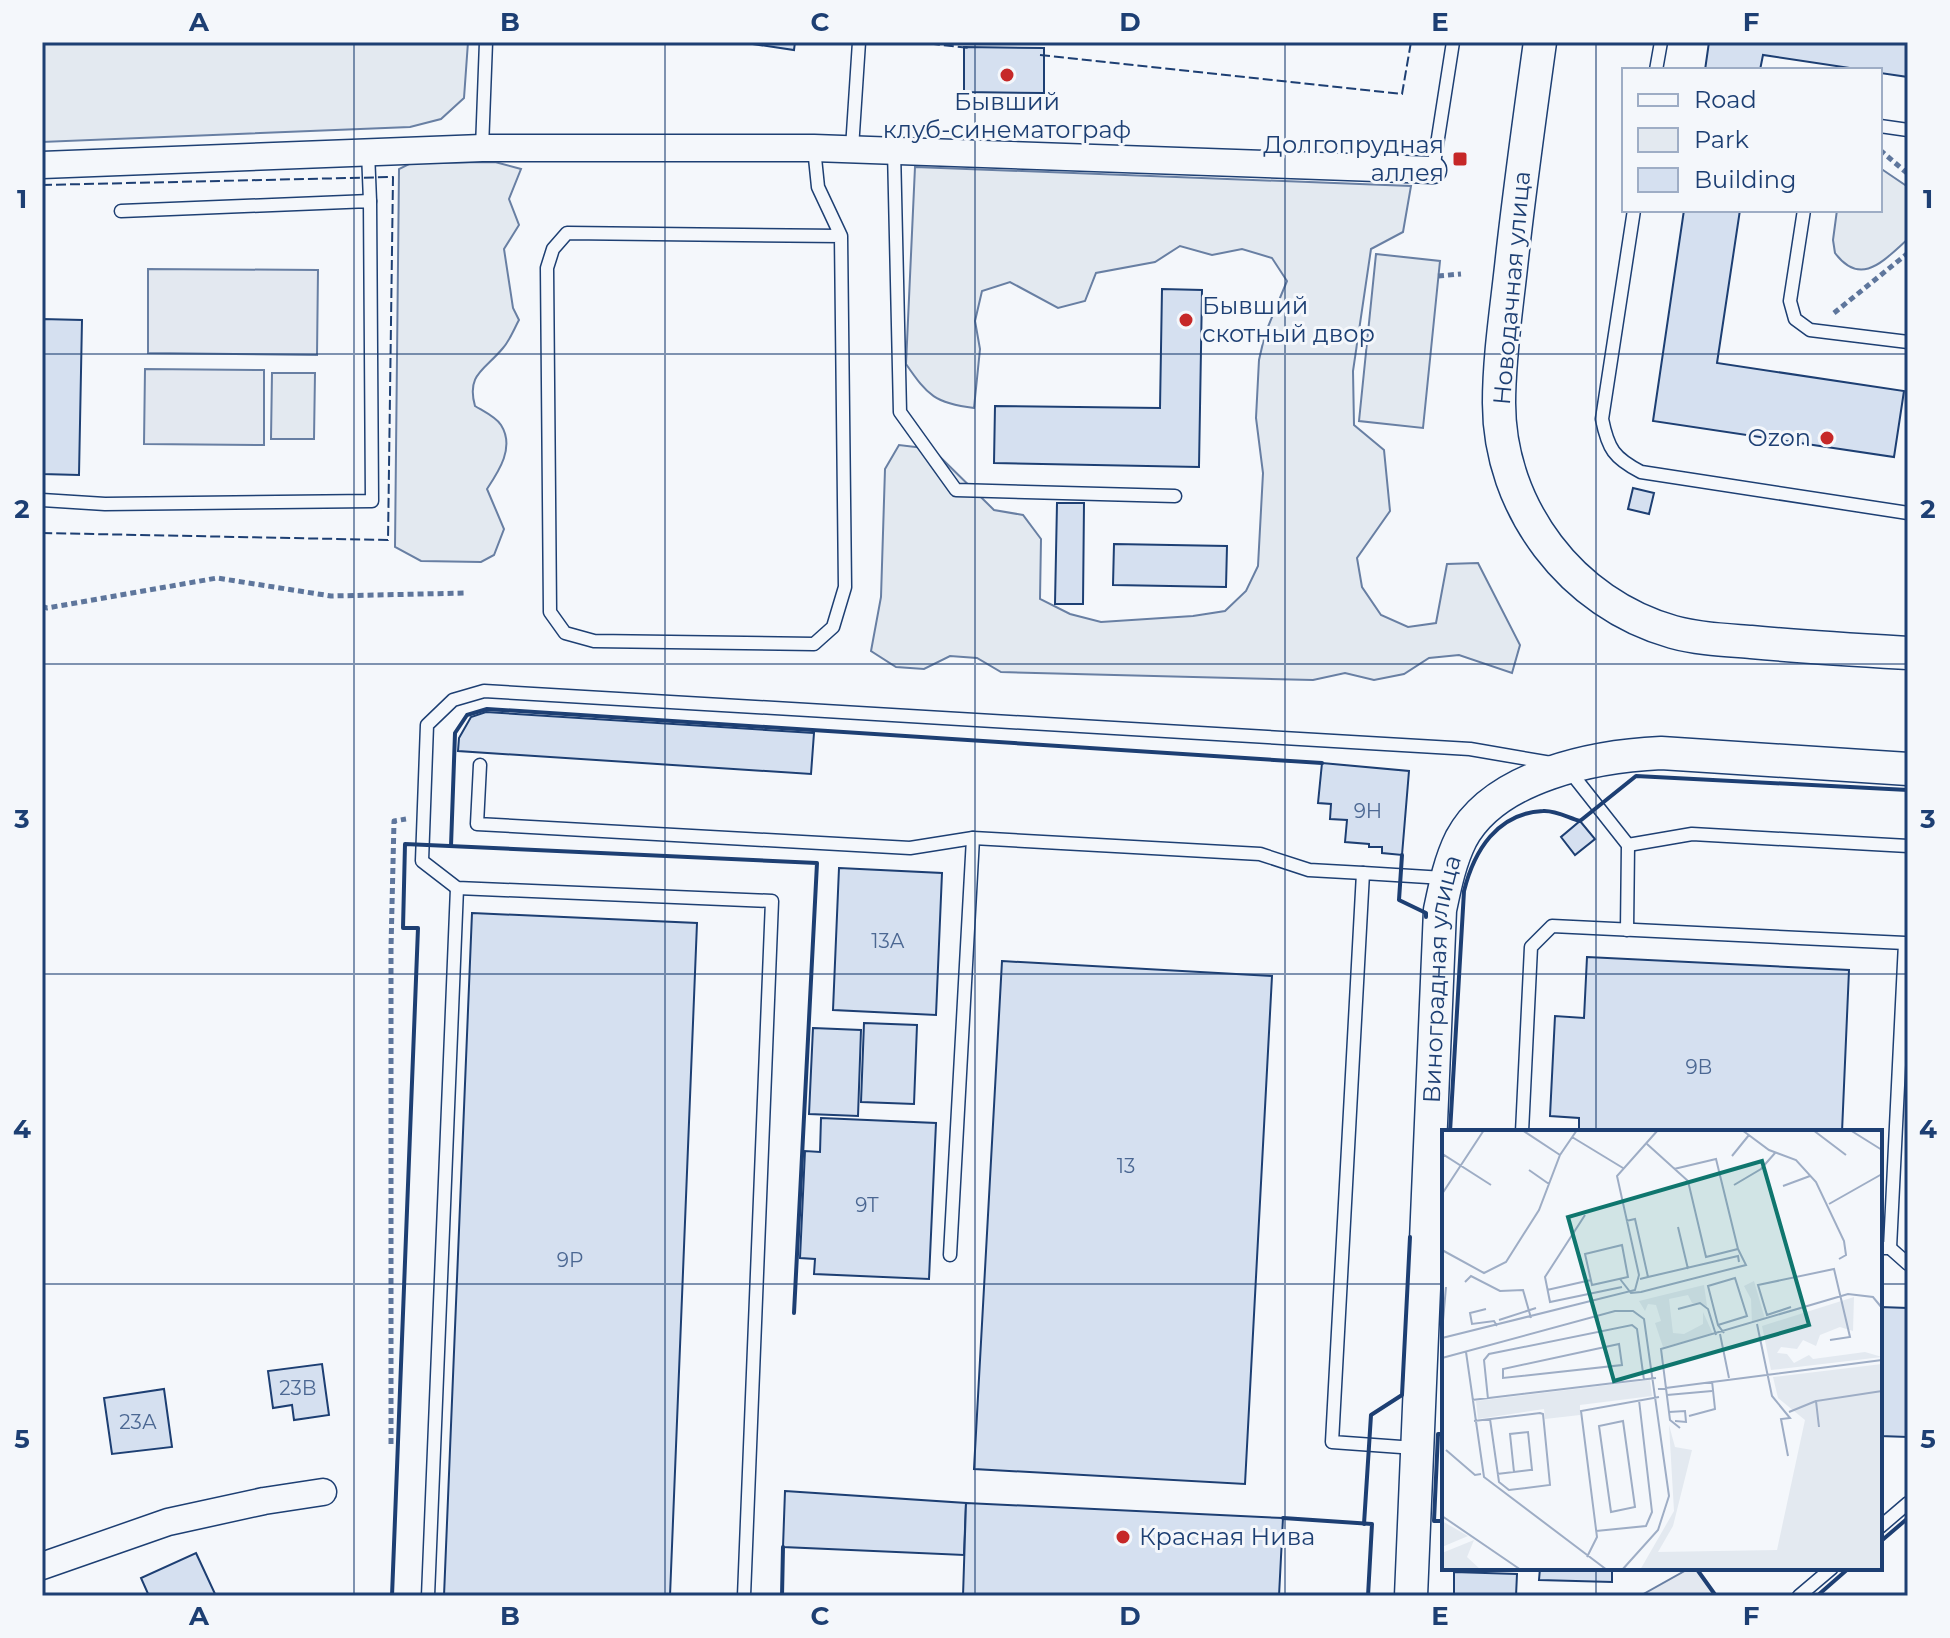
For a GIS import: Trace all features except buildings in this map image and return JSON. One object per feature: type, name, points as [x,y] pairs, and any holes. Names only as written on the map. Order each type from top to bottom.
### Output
[{"type":"street","name":"Новодачная улица","points":[[1540,42],[1520,184],[1499,404],[1503,446],[1517,494],[1539,534],[1563,568],[1594,595],[1630,615],[1673,632],[1762,643],[1908,653]]},
{"type":"street","points":[[42,165],[482,148],[852,148],[1433,170]]},
{"type":"street","name":"Виноградная улица","points":[[1411,1596],[1440,910],[1447,878],[1462,838],[1485,808],[1524,785],[1565,766],[1620,755],[1661,753],[1908,769]]},
{"type":"street","points":[[42,1566],[168,1522],[323,1492]]},
{"type":"lane","points":[[482,148],[486,42]]},
{"type":"lane","points":[[852,148],[859,42]]},
{"type":"lane","points":[[1433,170],[1453,42]]},
{"type":"lane","points":[[1656,68],[1661,42]]},
{"type":"lane","points":[[1882,126],[1908,130]]},
{"type":"lane","points":[[814,148],[818,187],[841,236],[845,587],[833,627],[814,644],[594,641],[565,633],[550,612],[547,268],[553,249],[567,233],[841,236]]},
{"type":"lane","points":[[894,150],[900,412],[956,490],[1175,496]]},
{"type":"lane","points":[[42,500],[105,504],[372,501],[368,152]]},
{"type":"lane","points":[[121,211],[370,201]]},
{"type":"lane","points":[[1634,212],[1602,419],[1607,442],[1621,461],[1641,472],[1908,513]]},
{"type":"lane","points":[[1804,212],[1790,301],[1795,319],[1810,330],[1908,342]]},
{"type":"lane","points":[[744,1596],[772,901],[457,888],[422,861],[427,725],[453,700],[484,691],[1470,749],[1565,766],[1628,845],[1627,930]]},
{"type":"lane","points":[[480,765],[477,824],[910,848],[973,838],[1260,854],[1309,870],[1447,878]]},
{"type":"lane","points":[[1628,845],[1692,834],[1908,846]]},
{"type":"lane","points":[[950,1255],[973,838]]},
{"type":"lane","points":[[1363,873],[1332,1442],[1417,1448]]},
{"type":"lane","points":[[428,1596],[457,888]]},
{"type":"lane","points":[[1522,1130],[1531,947],[1552,926],[1905,943],[1905,997],[1885,1248],[1908,1264]]},
{"type":"lane","points":[[1882,1525],[1908,1503]]},
{"type":"lane","points":[[1799,1596],[1830,1570]]},
{"type":"path","points":[[1882,152],[1908,174]]},
{"type":"path","points":[[1810,330],[1908,253]]},
{"type":"path","points":[[1438,276],[1461,274]]},
{"type":"path","points":[[42,606],[47,608],[217,578],[331,596],[467,593]]},
{"type":"path","points":[[391,1444],[394,821],[424,815]]},
{"type":"green space","points":[[42,42],[468,42],[464,98],[441,119],[410,127],[42,142]]},
{"type":"green space","points":[[495,162],[521,169],[509,199],[519,225],[504,249],[513,308],[519,320],[505,345],[475,379],[473,395],[475,406],[496,419],[505,433],[504,458],[487,489],[504,529],[494,555],[481,562],[421,561],[395,547],[399,169],[411,163]]},
{"type":"green space","points":[[915,167],[1411,186],[1403,232],[1371,249],[1353,371],[1354,425],[1384,450],[1390,511],[1357,558],[1362,587],[1381,615],[1408,627],[1436,623],[1447,564],[1478,563],[1520,645],[1512,673],[1459,655],[1429,658],[1404,674],[1374,680],[1345,673],[1313,680],[1001,672],[977,658],[950,656],[924,669],[896,667],[871,651],[881,597],[885,469],[899,445],[932,449],[994,510],[1023,515],[1041,539],[1040,599],[1070,614],[1101,622],[1225,611],[1246,591],[1258,566],[1263,473],[1256,418],[1259,360],[1265,334],[1287,281],[1272,258],[1242,249],[1212,255],[1180,246],[1155,262],[1096,273],[1085,301],[1058,308],[1010,282],[982,291],[975,321],[980,349],[974,408],[950,404],[927,391],[906,364]]},
{"type":"green space","points":[[1882,169],[1908,187],[1908,239],[1881,262],[1872,267],[1854,269],[1835,253],[1833,240],[1837,212],[1882,212]]},
{"type":"green space","points":[[1376,254],[1440,261],[1423,428],[1359,421]]},
{"type":"green space","points":[[272,373],[315,373],[314,439],[271,439]]},
{"type":"shaded area","points":[[148,269],[318,270],[317,355],[148,353]]},
{"type":"shaded area","points":[[145,369],[264,370],[264,445],[144,444]]},
{"type":"shaded area","points":[[1686,1570],[1697,1570],[1716,1596],[1640,1596]]},
{"type":"fence","points":[[916,42],[969,48]]},
{"type":"fence","points":[[1040,55],[1402,94],[1411,42]]},
{"type":"fence","points":[[42,185],[393,177],[388,540],[42,533]]},
{"type":"wall","points":[[451,846],[455,733],[467,715],[487,709],[1322,763]]},
{"type":"wall","points":[[1450,1130],[1464,891],[1481,849],[1500,827],[1527,813],[1543,811],[1580,821],[1636,776],[1908,790]]},
{"type":"wall","points":[[392,1596],[418,928],[403,928],[405,844],[817,863],[794,1313]]},
{"type":"wall","points":[[1402,855],[1399,900],[1426,913],[1426,917]]},
{"type":"wall","points":[[1364,1524],[1371,1415],[1402,1395],[1410,1237]]},
{"type":"wall","points":[[1442,1434],[1438,1434],[1434,1521],[1442,1521]]},
{"type":"wall","points":[[1283,1518],[1372,1524],[1368,1596]]},
{"type":"wall","points":[[1882,1540],[1908,1518]]},
{"type":"wall","points":[[782,1596],[783,1547]]},
{"type":"wall","points":[[1697,1570],[1716,1596]]},
{"type":"wall","points":[[1817,1596],[1847,1570]]},
{"type":"place","name":"Бывший клуб-синематограф","points":[[1007,75]]},
{"type":"place","name":"Долгопрудная аллея","points":[[1460,159]]},
{"type":"place","name":"Бывший скотный двор","points":[[1186,320]]},
{"type":"place","name":"Ozon","points":[[1827,438]]},
{"type":"place","name":"Красная Нива","points":[[1123,1537]]}]
